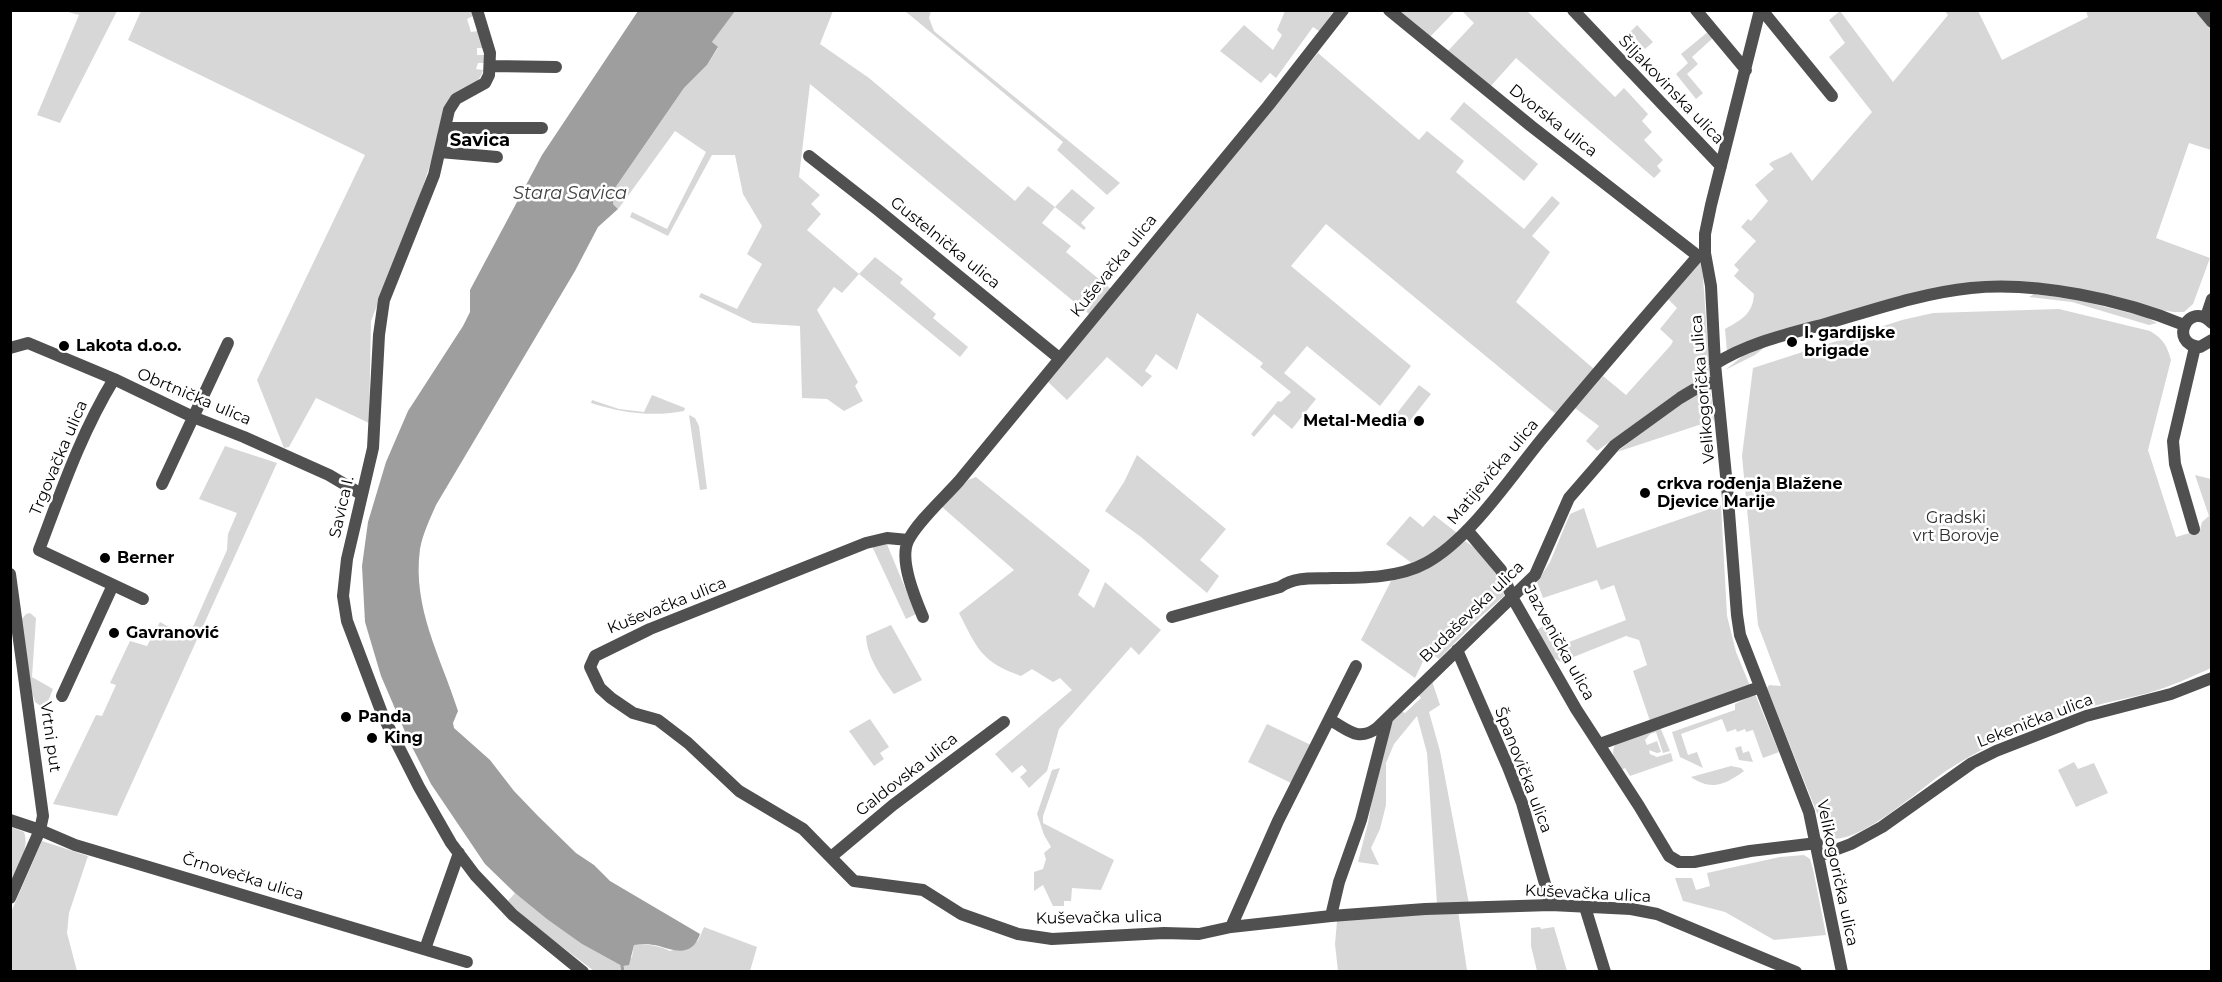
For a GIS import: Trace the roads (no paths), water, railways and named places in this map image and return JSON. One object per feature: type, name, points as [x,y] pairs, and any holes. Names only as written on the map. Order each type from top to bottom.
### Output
[{"type":"street","points":[[477,10],[487,38],[491,66],[556,67]]},
{"type":"street","name":"Kuševačka ulica","points":[[1343,10],[1268,106],[960,481],[908,540],[887,538],[866,543],[650,629],[595,656],[590,667],[596,681],[611,698],[633,713],[658,720],[688,742],[733,786],[803,829],[854,881],[923,890],[962,914],[1018,934],[1052,939],[1164,933],[1199,934],[1231,927],[1331,916],[1425,909],[1551,905],[1638,910],[1669,917],[1796,972]]},
{"type":"street","name":"Dvorska ulica","points":[[1389,10],[1531,126],[1701,254]]},
{"type":"street","name":"Šiljakovinska ulica","points":[[1573,10],[1721,166]]},
{"type":"street","points":[[1695,10],[1746,70]]},
{"type":"street","points":[[2202,10],[2211,22]]},
{"type":"street","points":[[1760,11],[1766,15],[1832,96]]},
{"type":"street","name":"Velikogorička ulica","points":[[1760,11],[1701,254],[1711,286],[1716,381],[1737,615],[1743,646],[1809,812],[1842,972]]},
{"type":"street","name":"Savica I.","points":[[491,66],[485,83],[453,102],[434,175],[384,300],[379,335],[373,448],[361,494],[344,578],[343,596],[347,621],[370,685],[398,747],[436,819],[475,875],[513,915],[584,972]]},
{"type":"street","points":[[445,128],[542,128]]},
{"type":"street","points":[[440,152],[497,157]]},
{"type":"street","name":"Gustelnička ulica","points":[[809,156],[1059,358]]},
{"type":"street","name":"Matijevička ulica","points":[[1172,617],[1280,587],[1292,580],[1379,576],[1414,569],[1436,558],[1467,530],[1581,391],[1701,254]]},
{"type":"street","points":[[1715,364],[1739,351],[1830,322],[1916,299],[1977,287],[2026,288],[2073,294],[2138,310],[2184,325]]},
{"type":"street","points":[[2195,347],[2184,339],[2184,325],[2196,316],[2209,320],[2211,299]]},
{"type":"street","name":"Obrtnička ulica","points":[[10,348],[28,343],[329,475],[361,494]]},
{"type":"street","points":[[162,484],[228,343]]},
{"type":"street","points":[[2195,347],[2210,343]]},
{"type":"street","points":[[2194,529],[2175,464],[2173,441],[2195,347]]},
{"type":"street","name":"Trgovačka ulica","points":[[113,585],[39,550],[95,410],[114,380]]},
{"type":"street","name":"Budaševska ulica","points":[[1330,720],[1364,736],[1387,718],[1535,575],[1569,498],[1615,445],[1680,398],[1716,381]]},
{"type":"street","name":"Jazvenička ulica","points":[[1467,530],[1494,560],[1507,582],[1512,597],[1576,709],[1669,856],[1674,860],[1694,862],[1750,851],[1816,843]]},
{"type":"street","points":[[908,540],[906,557],[910,579],[923,616]]},
{"type":"street","name":"Vrtni put","points":[[10,574],[43,816],[40,830],[10,898]]},
{"type":"street","points":[[62,696],[113,585],[143,599]]},
{"type":"street","name":"Španovička ulica","points":[[1457,650],[1515,785],[1551,905]]},
{"type":"street","points":[[1231,927],[1278,821],[1356,666]]},
{"type":"street","name":"Lekenička ulica","points":[[1819,856],[1851,844],[1882,827],[1972,763],[1996,751],[2086,717],[2171,694],[2211,678]]},
{"type":"street","points":[[1600,744],[1760,687]]},
{"type":"street","points":[[1331,916],[1339,882],[1361,820],[1387,718]]},
{"type":"street","name":"Galdovska ulica","points":[[831,856],[893,805],[1004,722]]},
{"type":"street","name":"Črnovečka ulica","points":[[10,820],[75,845],[467,962]]},
{"type":"street","points":[[425,949],[459,853]]},
{"type":"street","points":[[1585,907],[1605,972]]},
{"type":"water","name":"Stara Savica","points":[[638,11],[735,11],[712,42],[718,47],[707,65],[684,88],[615,188],[613,204],[618,209],[598,227],[575,271],[436,505],[421,543],[419,571],[424,612],[458,711],[453,723],[454,728],[490,760],[514,791],[576,853],[594,865],[610,881],[700,934],[693,946],[683,950],[644,944],[634,945],[629,965],[622,966],[582,944],[515,893],[485,864],[431,784],[409,741],[381,676],[365,622],[362,566],[368,522],[386,462],[408,411],[463,326],[470,312],[470,290],[542,155]]},
{"type":"waterway","points":[[622,966],[623,972]]},
{"type":"place","name":"I. gardijske brigade","points":[[1792,342]]},
{"type":"place","name":"Lakota d.o.o.","points":[[64,346]]},
{"type":"place","name":"Metal-Media","points":[[1419,421]]},
{"type":"place","name":"crkva rođenja Blažene Djevice Marije","points":[[1645,493]]},
{"type":"place","name":"Berner","points":[[105,558]]},
{"type":"place","name":"Gavranović","points":[[114,633]]},
{"type":"place","name":"Panda","points":[[346,717]]},
{"type":"place","name":"King","points":[[372,738]]},
{"type":"district","name":"Savica","points":[[480,141]]},
{"type":"park label","name":"Gradski vrt Borovje","points":[[1956,527]]}]
